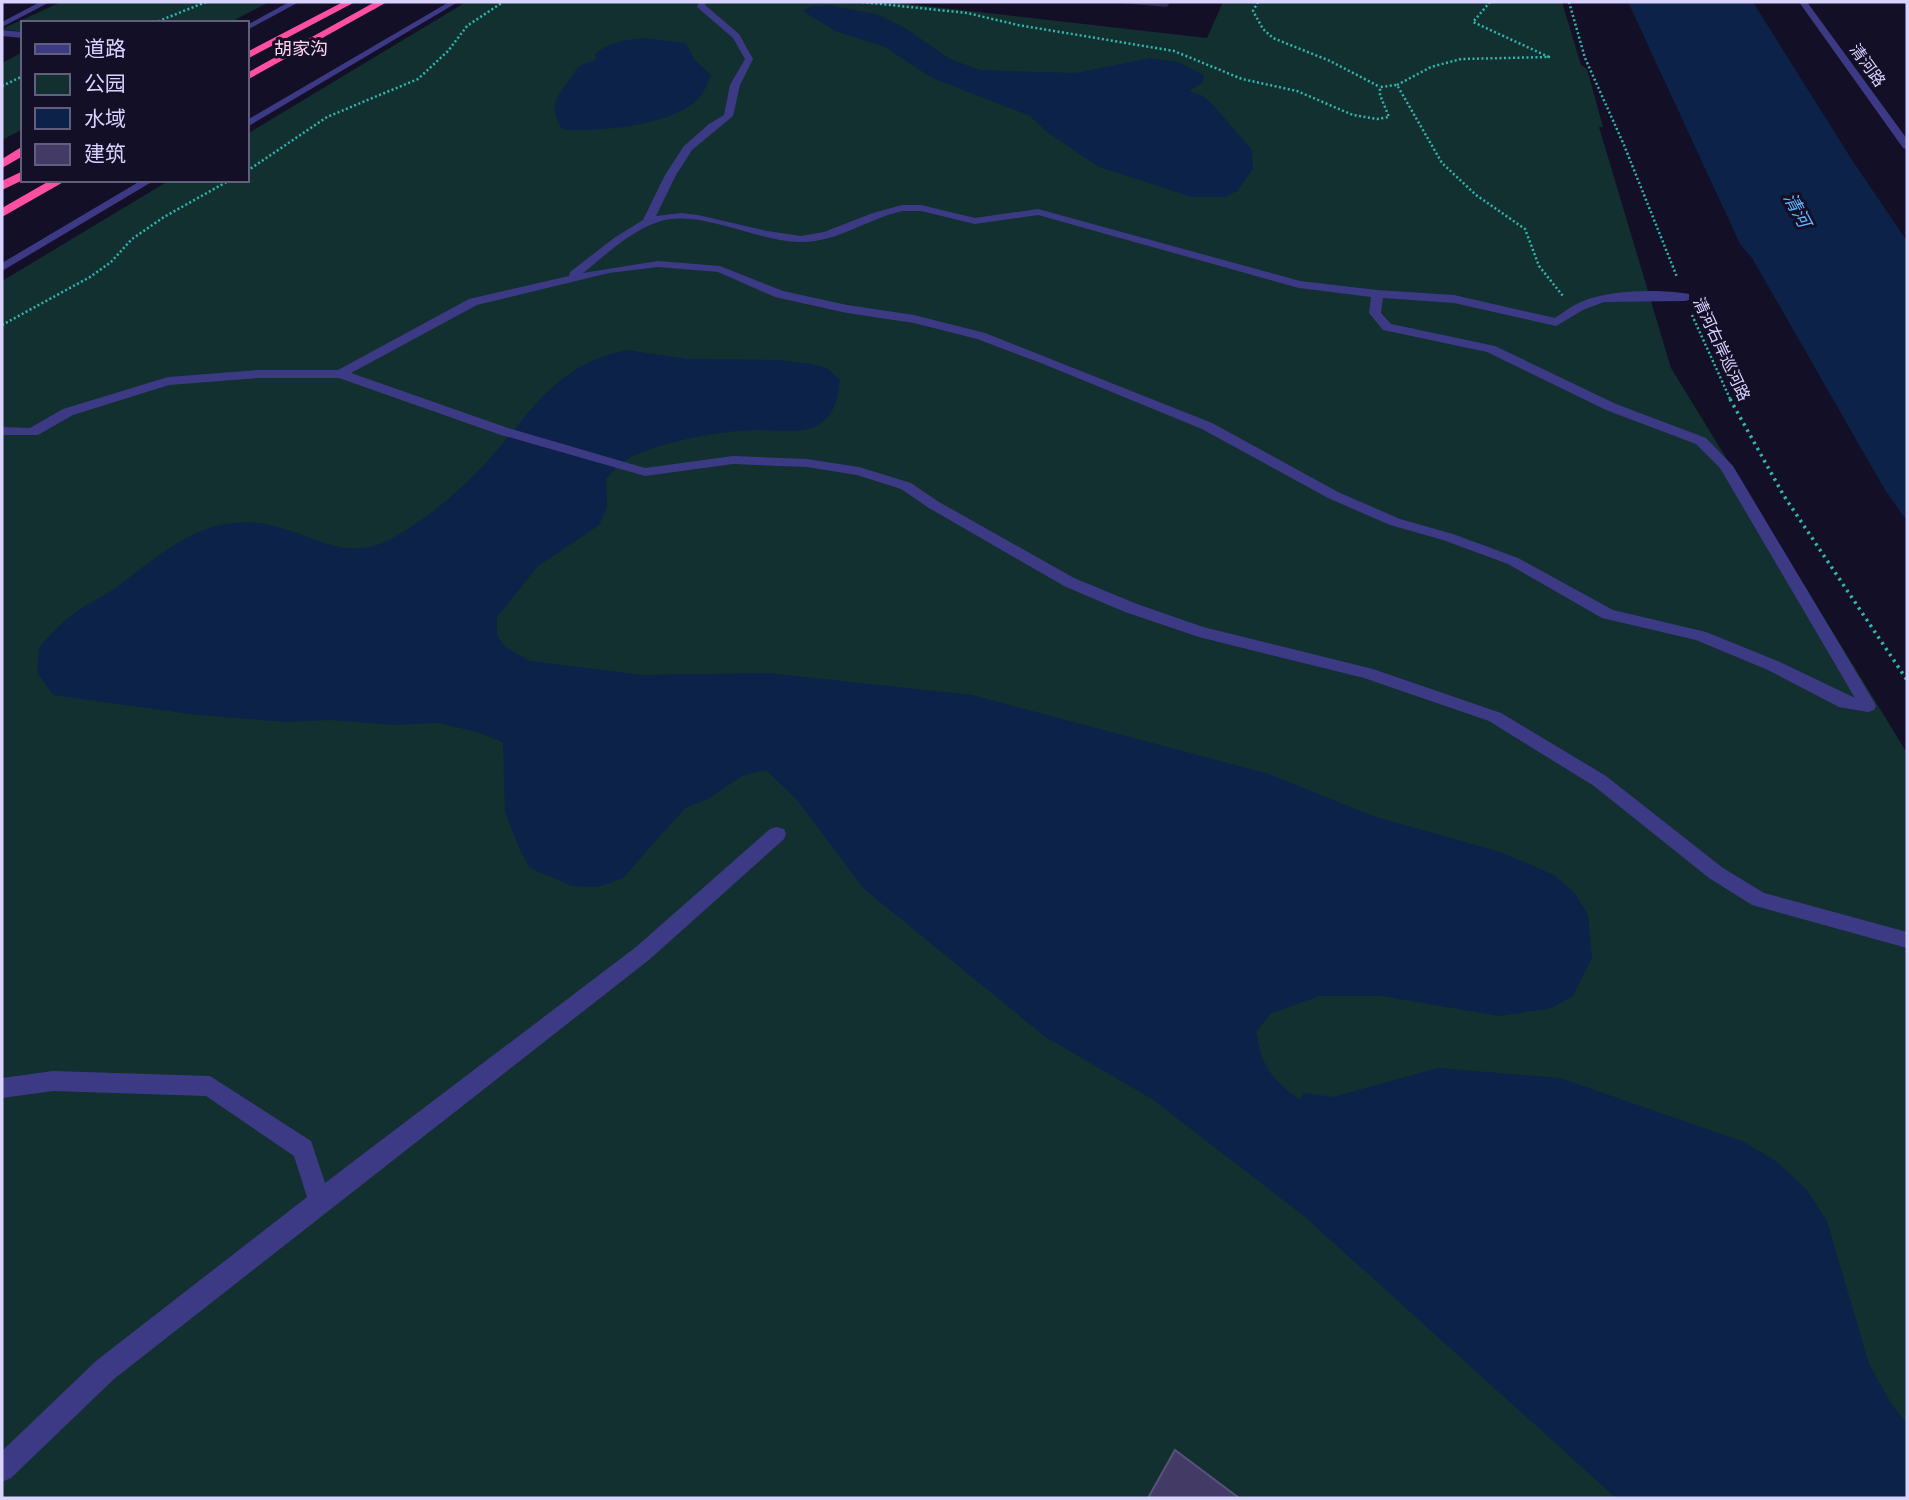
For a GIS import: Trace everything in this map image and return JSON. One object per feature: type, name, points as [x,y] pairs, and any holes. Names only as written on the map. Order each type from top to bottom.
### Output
[{"type":"highway","points":[[260,36],[350,2]]},
{"type":"highway","points":[[248,55],[350,2]]},
{"type":"highway","points":[[248,76],[382,2]]},
{"type":"highway","points":[[2,162],[21,150]]},
{"type":"highway","points":[[2,186],[21,176]]},
{"type":"highway","points":[[2,213],[57,182]]},
{"type":"street","points":[[2,24],[46,2]]},
{"type":"street","points":[[248,27],[295,2]]},
{"type":"street","points":[[248,123],[454,2]]},
{"type":"street","points":[[648,221],[671,171],[687,147],[708,127],[728,116],[736,85],[748,59],[736,36],[710,16],[700,5],[703,2]]},
{"type":"street","name":"清河路","points":[[1803,2],[1907,146]]},
{"type":"street","points":[[2,268],[147,182]]},
{"type":"street","points":[[566,280],[648,221],[664,217],[692,218],[802,239],[839,232],[873,215],[903,207],[921,207],[972,221],[1001,220],[1025,212],[1038,212],[1299,284],[1377,294],[1454,299],[1556,322],[1578,307],[1605,299],[1685,298]]},
{"type":"street","points":[[340,374],[473,302],[609,270],[658,264],[720,269],[779,294],[847,309],[914,319],[981,336],[1124,390],[1207,426],[1333,495],[1395,523],[1448,537],[1513,561],[1608,614],[1700,636],[1774,666],[1845,703],[1868,706],[1726,466],[1701,441],[1611,407],[1491,349],[1387,327],[1375,313],[1377,294]]},
{"type":"street","points":[[2,431],[33,432],[68,412],[168,381],[258,374],[340,374],[503,431],[645,472],[733,460],[833,466],[906,486],[934,505],[1069,582],[1131,608],[1199,632],[1367,673],[1495,717],[1600,781],[1716,873],[1759,899],[1907,940]]},
{"type":"street","points":[[2,1469],[105,1370],[643,953],[777,834]]},
{"type":"street","points":[[2,1088],[52,1081],[210,1086],[303,1149],[320,1201]]},
{"type":"path","points":[[159,21],[206,2]]},
{"type":"path","points":[[248,170],[327,117],[418,79],[448,51],[467,26],[503,2]]},
{"type":"path","points":[[862,2],[967,13],[1018,25],[1174,51],[1254,82],[1301,92],[1317,102],[1362,118],[1389,117],[1380,95],[1380,87]]},
{"type":"path","points":[[1258,2],[1253,11],[1263,29],[1273,38],[1324,58],[1380,87],[1397,85],[1431,67],[1461,60],[1549,57],[1539,49],[1487,33],[1472,22],[1490,2]]},
{"type":"path","name":"清河右岸巡河路","points":[[1569,2],[1584,58],[1731,402],[1784,496],[1907,680]]},
{"type":"path","points":[[2,86],[21,77]]},
{"type":"path","points":[[1397,85],[1424,128],[1434,152],[1477,196],[1525,229],[1530,250],[1552,287],[1578,307]]},
{"type":"path","points":[[2,325],[90,276],[111,261],[132,239],[164,217],[226,182]]},
{"type":"green space","points":[[61,2],[269,2],[233,21],[21,21],[21,32],[2,29]]},
{"type":"green space","points":[[466,2],[891,2],[1207,38],[1223,2],[1562,2],[1581,65],[1587,69],[1603,127],[1599,127],[1671,368],[1907,753],[1907,1498],[2,1498],[2,281],[167,182],[248,182],[248,133]]},
{"type":"green space","points":[[21,53],[21,130],[2,140],[2,63]]},
{"type":"water","name":"清河","points":[[1628,2],[1753,2],[1852,160],[1907,241],[1907,521],[1885,490],[1752,258],[1740,244]]},
{"type":"water","points":[[826,5],[876,14],[905,28],[950,59],[980,70],[1075,73],[1150,58],[1178,62],[1204,75],[1203,82],[1189,91],[1203,96],[1213,105],[1252,150],[1253,169],[1237,191],[1225,197],[1192,197],[1099,167],[1047,132],[1030,116],[932,78],[885,47],[835,31],[803,11],[810,7]]},
{"type":"water","points":[[643,38],[686,43],[694,59],[711,75],[698,99],[687,108],[654,121],[594,130],[562,129],[555,105],[578,68],[596,60],[595,54],[611,44]]},
{"type":"water","points":[[627,350],[687,359],[780,360],[811,364],[827,368],[840,380],[837,398],[826,419],[814,427],[790,431],[743,430],[712,434],[663,445],[623,462],[606,479],[607,508],[599,525],[538,566],[497,617],[497,635],[505,647],[530,661],[643,675],[768,673],[972,695],[1269,774],[1373,816],[1500,852],[1554,875],[1575,893],[1588,915],[1592,958],[1573,996],[1552,1008],[1499,1016],[1382,996],[1319,996],[1270,1014],[1256,1032],[1261,1054],[1269,1071],[1300,1100],[1304,1093],[1333,1097],[1438,1068],[1560,1078],[1744,1142],[1776,1161],[1807,1190],[1827,1221],[1869,1364],[1891,1403],[1907,1424],[1907,1498],[1616,1498],[1305,1217],[1152,1099],[1044,1036],[863,888],[797,800],[766,770],[742,776],[708,799],[685,808],[623,878],[597,887],[572,886],[530,868],[519,848],[505,812],[503,742],[477,732],[438,723],[393,725],[330,720],[286,722],[198,715],[53,695],[37,672],[39,647],[69,618],[166,551],[201,531],[242,522],[282,528],[343,547],[374,546],[391,539],[446,501],[557,383],[599,358]]},
{"type":"building","points":[[1175,1450],[1239,1498],[1148,1498]]},
{"type":"district","name":"胡家沟","points":[[301,49]]}]
